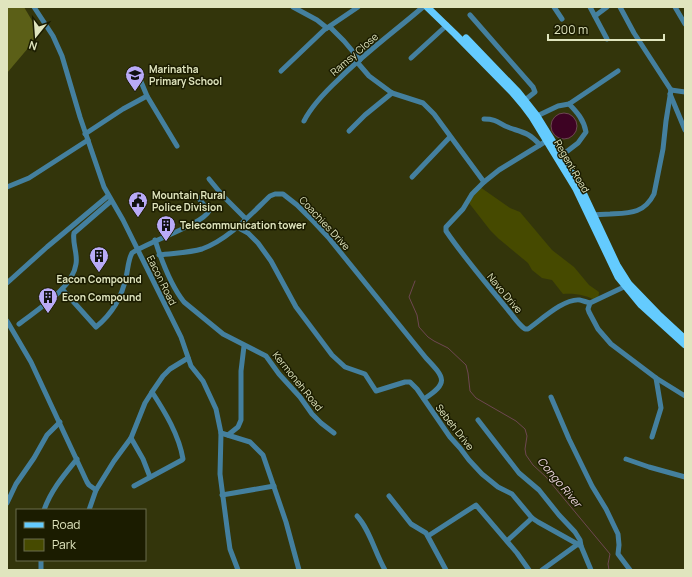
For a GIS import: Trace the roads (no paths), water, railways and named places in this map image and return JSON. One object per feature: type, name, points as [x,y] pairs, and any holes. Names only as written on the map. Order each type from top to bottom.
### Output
[{"type":"main road","name":"Regent Road","points":[[427,7],[470,46]]},
{"type":"main road","name":"Regent Road","points":[[433,7],[482,58],[510,83],[525,100],[536,116],[546,141],[561,156],[579,184],[613,268],[649,313],[685,345]]},
{"type":"main road","name":"Regent Road","points":[[482,58],[532,117],[591,215]]},
{"type":"main road","name":"Regent Road","points":[[627,285],[685,339]]},
{"type":"street","name":"Eacon Road","points":[[34,7],[58,46],[85,134],[104,187],[138,250],[181,337],[192,368],[204,381],[218,415],[221,433],[220,461],[222,495],[230,549],[238,570]]},
{"type":"street","points":[[281,71],[329,27],[358,7]]},
{"type":"street","name":"Ramsy Close","points":[[304,121],[320,97],[358,61],[423,7]]},
{"type":"street","points":[[554,7],[562,18]]},
{"type":"street","points":[[590,7],[607,39]]},
{"type":"street","points":[[595,16],[608,7]]},
{"type":"street","points":[[620,7],[634,33],[671,92],[685,130]]},
{"type":"street","points":[[675,7],[685,24]]},
{"type":"street","points":[[296,8],[329,27],[344,41],[369,76],[392,93],[420,101],[425,104],[484,182],[499,170],[546,141]]},
{"type":"street","points":[[470,15],[533,87],[535,92],[525,100]]},
{"type":"street","points":[[410,58],[447,26]]},
{"type":"street","points":[[536,116],[558,106],[569,104],[618,71]]},
{"type":"street","points":[[137,72],[147,96],[177,146]]},
{"type":"street","points":[[671,92],[685,92]]},
{"type":"street","points":[[591,215],[631,213],[641,208],[651,200],[654,194],[663,150],[671,92]]},
{"type":"street","points":[[349,131],[365,115],[392,93]]},
{"type":"street","points":[[85,134],[123,109],[147,96]]},
{"type":"street","points":[[561,156],[578,143],[586,132],[585,126],[580,117],[569,104]]},
{"type":"street","points":[[484,119],[496,120],[510,128],[526,133],[534,138],[546,141]]},
{"type":"street","points":[[412,176],[450,136]]},
{"type":"street","points":[[7,187],[29,178],[88,140]]},
{"type":"street","points":[[209,179],[223,196],[246,219]]},
{"type":"street","name":"Navo Drive","points":[[484,182],[472,194],[463,209],[446,227],[446,231],[474,269],[510,311],[520,326],[528,329],[560,306],[571,301],[580,300],[590,303],[627,285]]},
{"type":"street","name":"Coachies Drive","points":[[159,254],[201,249],[216,242],[237,227],[270,196],[275,194],[283,194],[287,196],[328,237],[442,376],[442,381],[437,390],[424,399]]},
{"type":"street","points":[[62,289],[96,327],[115,307],[120,298],[131,255],[155,240],[190,225],[208,215],[209,211],[196,195]]},
{"type":"street","points":[[7,283],[110,198]]},
{"type":"street","points":[[19,324],[70,281],[76,265],[74,233],[110,198]]},
{"type":"street","name":"Sebeh Drive","points":[[237,227],[258,243],[271,261],[285,285],[291,300],[321,341],[338,361],[349,369],[365,374],[374,390],[378,391],[408,382],[417,389],[450,437],[482,474],[498,487],[512,494],[532,518],[579,545]]},
{"type":"street","name":"Kermoneh Road","points":[[155,240],[159,254],[179,295],[184,302],[217,330],[244,346],[266,356],[312,414],[334,433]]},
{"type":"street","points":[[590,303],[588,309],[589,312],[598,329],[611,344],[656,378],[685,396]]},
{"type":"street","points":[[7,321],[31,362],[87,482],[96,490]]},
{"type":"street","points":[[228,435],[238,427],[241,420],[241,372],[244,346]]},
{"type":"street","points":[[89,509],[96,490],[114,461],[131,438],[145,403],[162,376],[170,369],[188,358]]},
{"type":"street","points":[[652,437],[661,408],[656,378]]},
{"type":"street","points":[[134,486],[183,459],[176,435],[152,392]]},
{"type":"street","points":[[551,397],[569,439],[618,534],[618,554],[630,570]]},
{"type":"street","points":[[478,420],[490,437],[513,463],[519,473],[539,490],[575,532],[580,540],[579,545],[591,570]]},
{"type":"street","points":[[7,503],[16,484],[34,458],[47,435],[60,422]]},
{"type":"street","points":[[221,433],[250,442],[261,453],[286,522],[299,570]]},
{"type":"street","points":[[131,438],[143,459],[150,477]]},
{"type":"street","points":[[44,509],[58,483],[76,459]]},
{"type":"street","points":[[626,459],[685,477]]},
{"type":"street","points":[[222,495],[274,486]]},
{"type":"street","points":[[389,496],[411,524],[422,530],[428,536],[446,570]]},
{"type":"street","points":[[428,536],[476,505],[521,558],[529,570]]},
{"type":"street","points":[[358,516],[366,528],[385,570]]},
{"type":"street","points":[[507,541],[532,518]]},
{"type":"street","points":[[542,570],[579,545]]},
{"type":"waterway","name":"Congo River","points":[[415,281],[409,297],[417,315],[419,327],[428,337],[448,348],[466,365],[470,391],[476,398],[516,421],[525,429],[527,436],[525,449],[526,455],[610,554],[608,564],[609,570]]},
{"type":"place","name":"Marinatha Primary School","points":[[135,92]]},
{"type":"place","name":"Mountain Rural Police Division","points":[[138,218]]},
{"type":"place","name":"Telecommunication tower","points":[[166,242]]},
{"type":"place","name":"Eacon Compound","points":[[99,273]]},
{"type":"place","name":"Econ Compound","points":[[48,314]]}]
